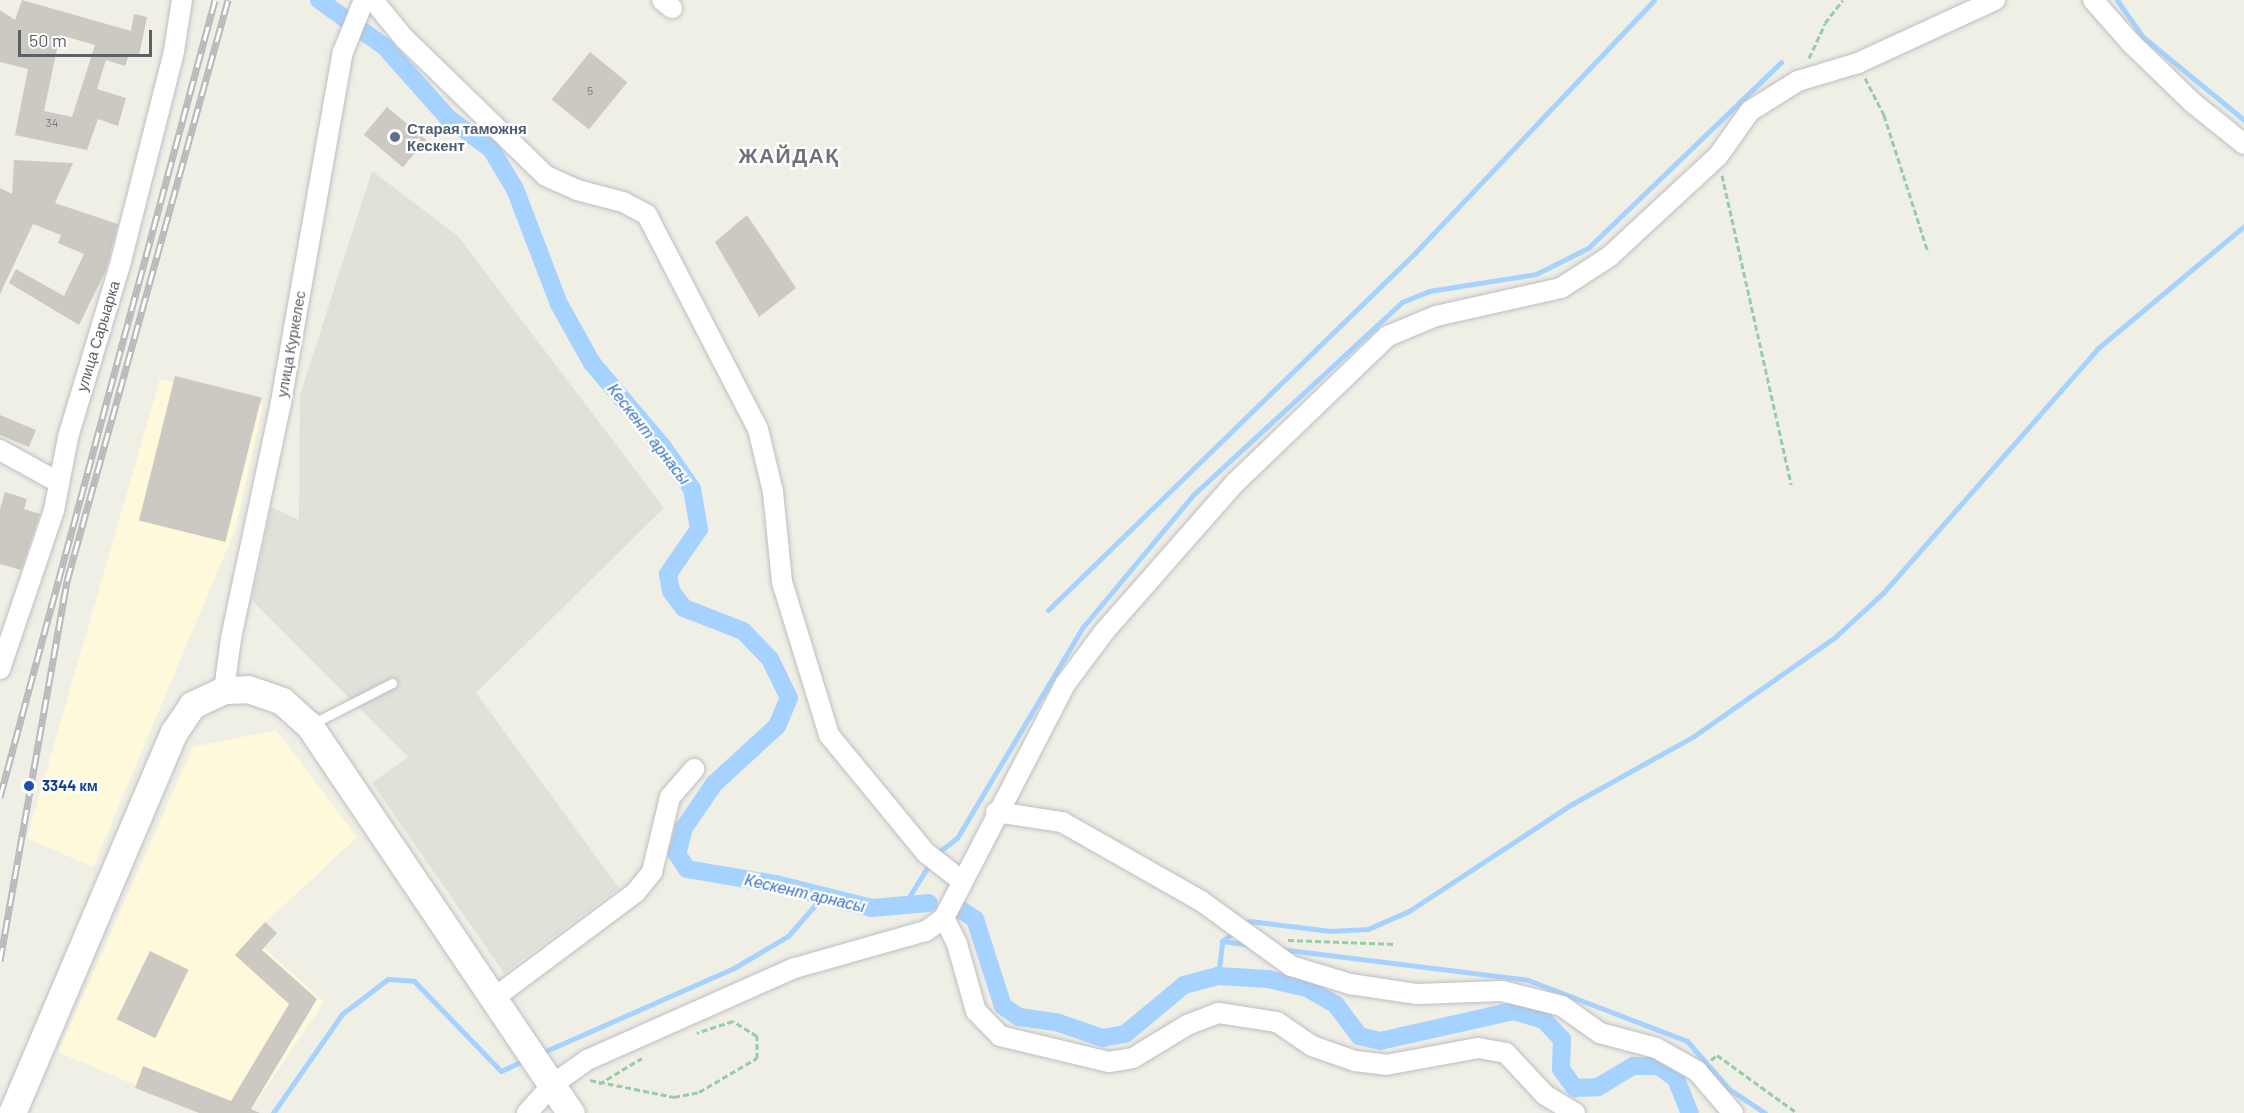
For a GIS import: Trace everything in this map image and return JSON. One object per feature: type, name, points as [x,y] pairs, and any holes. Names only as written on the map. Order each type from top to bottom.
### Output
[{"type":"main road","points":[[12,1113],[174,732],[192,705],[224,690],[248,689],[282,700],[309,725],[494,998],[546,1067],[571,1113]]},
{"type":"street","name":"улица Сарыарка","points":[[0,669],[43,549],[86,373],[120,265],[174,51],[182,0]]},
{"type":"street","points":[[373,0],[404,38],[546,176],[577,190],[622,202],[647,215],[758,429],[773,492],[782,582],[829,735],[932,858],[962,881]]},
{"type":"street","points":[[527,1113],[546,1067],[587,1060],[795,968],[927,931],[944,918],[996,812],[1066,683],[1104,632],[1235,483],[1388,336],[1436,316],[1561,288],[1610,256],[1718,156],[1750,111],[1798,81],[1858,63],[1995,0]]},
{"type":"street","points":[[2092,0],[2169,80],[2244,144]]},
{"type":"street","name":"улица Куркелес","points":[[224,690],[231,638],[281,402],[343,52],[361,9]]},
{"type":"street","points":[[0,450],[58,482]]},
{"type":"street","points":[[494,998],[636,892],[652,872],[670,797],[694,769]]},
{"type":"street","points":[[996,812],[1062,822],[1201,901],[1291,966],[1350,984],[1417,993],[1502,992],[1562,1006],[1600,1033],[1656,1048],[1697,1071],[1733,1113]]},
{"type":"street","points":[[944,918],[957,944],[976,1011],[1000,1036],[1109,1062],[1133,1058],[1187,1025],[1219,1013],[1277,1022],[1312,1046],[1355,1060],[1386,1065],[1478,1048],[1506,1053],[1545,1095],[1575,1113]]},
{"type":"lane","points":[[309,725],[392,682]]},
{"type":"path","points":[[1798,81],[1825,23],[1843,0]]},
{"type":"path","points":[[1858,63],[1884,115],[1929,252]]},
{"type":"path","points":[[1718,156],[1791,484]]},
{"type":"path","points":[[1253,938],[1396,944]]},
{"type":"path","points":[[546,1067],[599,1084],[674,1096],[699,1092],[757,1058],[757,1036],[734,1021],[693,1035]]},
{"type":"path","points":[[599,1084],[644,1056]]},
{"type":"path","points":[[1697,1071],[1717,1056],[1797,1113]]},
{"type":"shaded area","points":[[372,171],[458,236],[664,508],[476,693],[619,888],[504,973],[372,783],[408,757],[252,600],[271,507],[299,520],[300,395]]},
{"type":"shaded area","points":[[160,379],[263,405],[235,530],[93,867],[27,838]]},
{"type":"shaded area","points":[[276,730],[357,837],[251,936],[324,1002],[249,1113],[201,1113],[58,1052],[193,747]]},
{"type":"building","points":[[22,0],[131,31],[134,14],[147,17],[139,56],[129,54],[125,66],[106,60],[97,89],[126,98],[118,126],[98,119],[87,150],[15,135],[28,69],[0,62],[0,10],[15,20]],"holes":[[[60,35],[95,45],[72,117],[44,111]]]},
{"type":"building","points":[[590,52],[627,82],[589,130],[552,99]]},
{"type":"building","name":"Старая таможня Кескент","points":[[387,107],[426,140],[403,167],[364,135]]},
{"type":"building","points":[[14,160],[73,163],[55,203],[118,224],[106,270],[79,325],[9,283],[16,269],[64,296],[84,254],[58,243],[61,235],[33,224],[0,294],[0,188],[12,194]]},
{"type":"building","points":[[747,215],[796,288],[759,317],[715,242]]},
{"type":"building","points":[[175,376],[261,398],[225,542],[139,521]]},
{"type":"building","points":[[0,415],[36,430],[29,447],[0,435]]},
{"type":"building","points":[[5,492],[27,499],[24,509],[40,514],[21,570],[0,564],[0,509]]},
{"type":"building","points":[[265,922],[277,933],[262,950],[317,999],[251,1109],[260,1113],[199,1113],[135,1088],[143,1066],[231,1101],[289,1004],[235,955]]},
{"type":"building","points":[[150,951],[189,970],[155,1038],[117,1019]]},
{"type":"waterway","name":"Кескент арнасы","points":[[319,0],[385,47],[448,118],[491,149],[515,189],[559,304],[592,363],[663,447],[692,489],[699,529],[668,574],[671,591],[684,608],[743,631],[770,659],[789,698],[777,726],[714,784],[684,828],[677,854],[687,869],[776,884],[872,908],[929,903]]},
{"type":"waterway","points":[[1048,610],[1414,254],[1654,0]]},
{"type":"waterway","points":[[2117,0],[2143,37],[2244,120]]},
{"type":"waterway","points":[[935,855],[957,838],[1083,627],[1194,494],[1402,302],[1429,291],[1536,274],[1588,248],[1781,62]]},
{"type":"waterway","points":[[1243,925],[1250,921],[1330,931],[1368,929],[1409,911],[1572,804],[1694,736],[1834,638],[1883,593],[2097,349],[2244,226]]},
{"type":"waterway","points":[[904,905],[930,863]]},
{"type":"waterway","points":[[539,1054],[734,968],[788,936],[822,897]]},
{"type":"waterway","name":"Кескент арнасы","points":[[961,910],[975,919],[1003,1006],[1019,1017],[1056,1022],[1102,1038],[1125,1034],[1184,985],[1218,976],[1268,979],[1307,988],[1336,1005],[1359,1036],[1380,1041],[1513,1011],[1544,1020],[1562,1039],[1561,1069],[1575,1088],[1598,1087],[1633,1066],[1659,1066],[1676,1079],[1690,1113]]},
{"type":"waterway","points":[[1218,976],[1222,941],[1236,931]]},
{"type":"waterway","points":[[1222,941],[1250,945]]},
{"type":"waterway","points":[[1280,949],[1528,980],[1687,1041],[1729,1089],[1765,1113]]},
{"type":"waterway","points":[[273,1113],[342,1014],[388,979],[414,981],[501,1071],[525,1060]]},
{"type":"railway","points":[[0,797],[215,0]]},
{"type":"railway","points":[[0,961],[67,581],[228,0]]},
{"type":"place","name":"Старая таможня Кескент","points":[[395,137]]},
{"type":"place","name":"3344 км","points":[[29,786]]},
{"type":"district","name":"ЖАЙДАҚ","points":[[789,155]]}]
